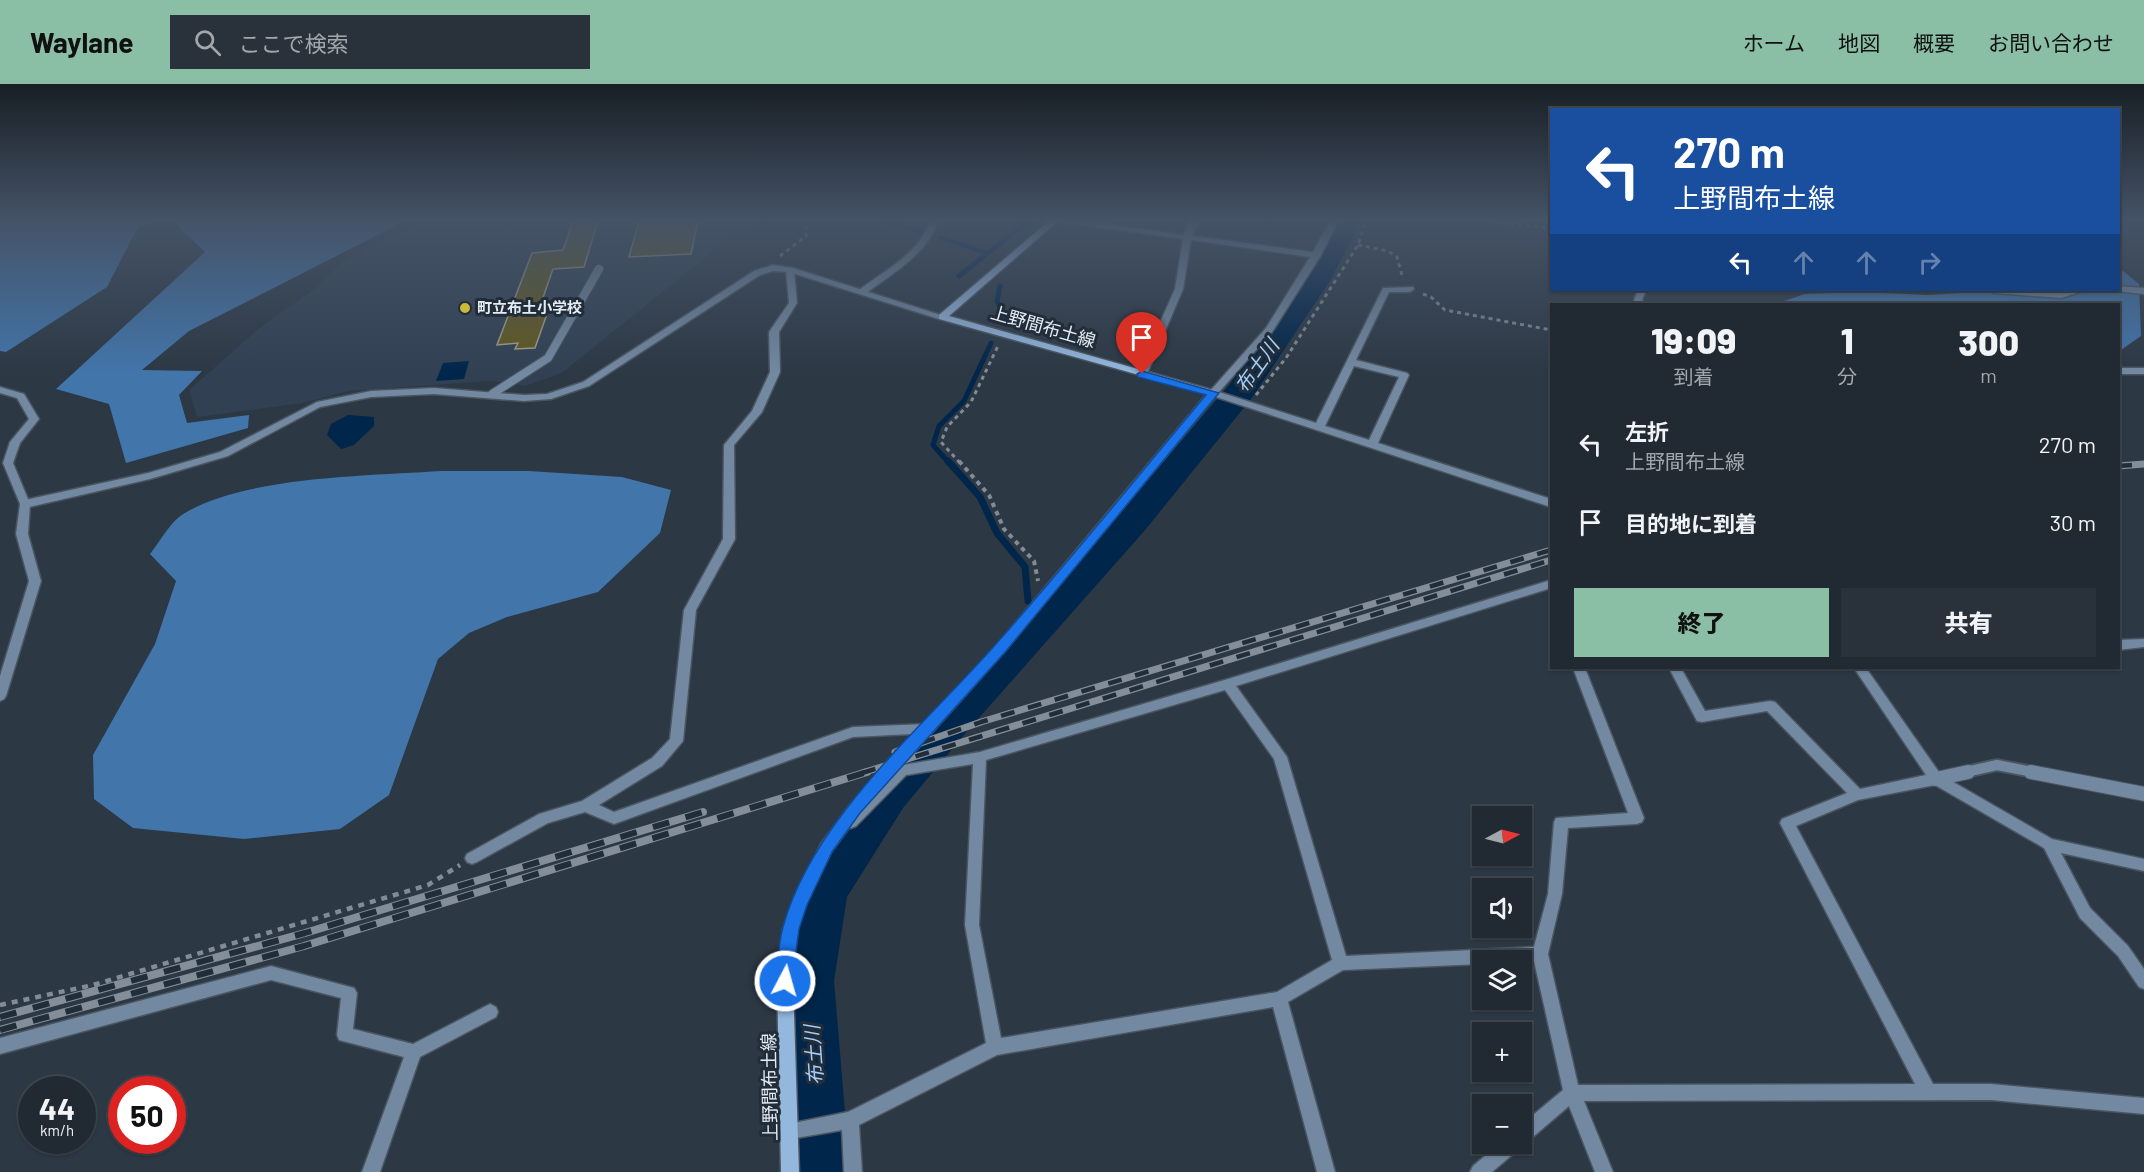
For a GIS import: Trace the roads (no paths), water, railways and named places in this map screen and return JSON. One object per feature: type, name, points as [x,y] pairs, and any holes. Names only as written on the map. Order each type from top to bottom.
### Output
[{"type":"main road","name":"上野間布土線","points":[[942,317],[995,272]]},
{"type":"main road","name":"上野間布土線","points":[[790,1172],[785,981],[790,929],[799,904],[826,848],[855,809],[1219,395],[942,317]]},
{"type":"street","points":[[25,504],[150,476],[224,454],[317,405],[371,394],[434,390],[524,398],[548,397],[586,384],[761,272]]},
{"type":"street","points":[[472,858],[544,818],[586,806],[657,762],[676,741],[690,610],[729,539],[729,445],[757,412],[775,372],[774,332],[793,303],[790,272]]},
{"type":"street","points":[[796,272],[942,317]]},
{"type":"street","points":[[862,291],[887,272]]},
{"type":"street","points":[[1142,374],[1179,289],[1182,272]]},
{"type":"street","points":[[1306,272],[1269,330],[1219,395],[1550,503]]},
{"type":"street","points":[[1319,427],[1386,290],[1410,289]]},
{"type":"street","points":[[2120,289],[2144,291]]},
{"type":"street","points":[[2007,291],[2061,295],[2079,291]]},
{"type":"street","points":[[1351,362],[1404,375],[1373,444]]},
{"type":"street","points":[[2120,371],[2144,371]]},
{"type":"street","points":[[0,390],[21,396],[34,419],[15,442],[8,463],[25,504],[22,534],[35,581],[0,696]]},
{"type":"street","points":[[826,848],[902,770],[980,757],[1550,587]]},
{"type":"street","points":[[2120,645],[2144,643]]},
{"type":"street","points":[[1579,669],[1637,818],[1561,822],[1555,894],[1540,954],[1572,1092],[1604,1172]]},
{"type":"street","points":[[1676,669],[1702,717],[1770,706],[1857,795]]},
{"type":"street","points":[[1861,669],[1936,779],[2049,844],[2144,865]]},
{"type":"street","points":[[1228,684],[1280,757],[1341,963]]},
{"type":"street","points":[[586,806],[614,818],[853,732],[927,729]]},
{"type":"street","points":[[980,757],[972,925],[995,1047]]},
{"type":"street","points":[[1927,1090],[1787,823],[1857,795],[1936,779]]},
{"type":"street","points":[[2049,844],[2085,913],[2123,951],[2144,982]]},
{"type":"street","points":[[790,1131],[850,1120],[995,1047],[1279,999],[1341,963],[1540,954]]},
{"type":"street","points":[[0,1046],[271,973],[350,993],[345,1035],[414,1052],[490,1012]]},
{"type":"street","points":[[1279,999],[1326,1172]]},
{"type":"street","points":[[371,1172],[414,1052]]},
{"type":"street","points":[[1532,1127],[1572,1092],[1927,1090],[1990,1092],[2144,1106]]},
{"type":"street","points":[[850,1120],[853,1172]]},
{"type":"street","points":[[1479,1172],[1500,1154]]},
{"type":"lane","points":[[492,394],[548,358],[597,272]]},
{"type":"lane","points":[[1936,779],[1997,765],[2144,794]]},
{"type":"waterway","points":[[959,276],[964,272]]},
{"type":"waterway","name":"布土川","points":[[822,1172],[809,981],[824,892],[887,795],[948,724],[1133,521],[1240,392],[1321,272]]},
{"type":"waterway","points":[[1000,286],[997,301],[1010,324]]},
{"type":"waterway","points":[[949,463],[933,445],[939,426],[964,401],[991,343]]},
{"type":"waterway","points":[[948,461],[980,497],[997,533],[1025,567],[1028,601]]},
{"type":"railway","points":[[2120,466],[2144,464]]},
{"type":"railway","points":[[895,752],[981,722],[1550,550]]},
{"type":"railway","points":[[862,773],[1550,560]]},
{"type":"railway","points":[[0,1030],[304,946],[867,772]]},
{"type":"railway","points":[[0,1017],[305,933],[703,812]]},
{"type":"place","name":"町立布土小学校","points":[[465,308]]}]
